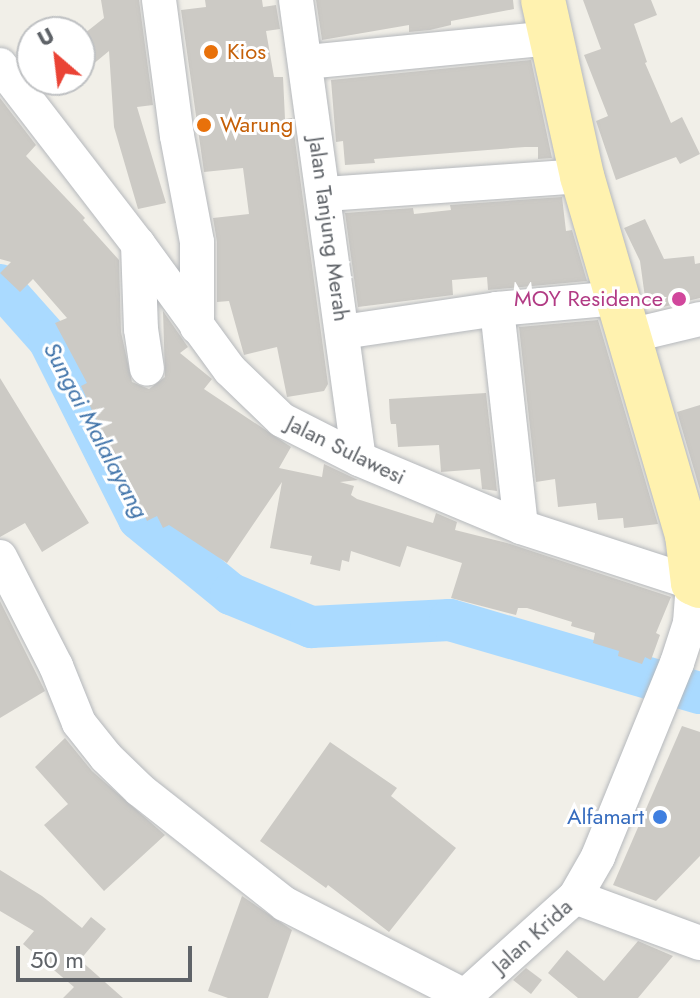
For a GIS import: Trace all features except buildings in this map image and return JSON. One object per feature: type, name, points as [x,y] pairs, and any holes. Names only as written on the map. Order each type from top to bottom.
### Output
[{"type":"main road","points":[[546,19],[582,176],[623,317],[693,532],[696,585]]},
{"type":"street","points":[[159,0],[177,136],[197,242],[197,327]]},
{"type":"street","name":"Jalan Tanjung Merah","points":[[296,0],[307,62],[359,459]]},
{"type":"street","points":[[307,62],[546,19]]},
{"type":"street","name":"Jalan Sulawesi","points":[[0,65],[138,244],[230,370],[282,420],[359,459],[521,527],[696,585]]},
{"type":"street","points":[[325,194],[582,176]]},
{"type":"street","points":[[138,244],[141,329],[147,369]]},
{"type":"street","points":[[497,309],[521,527]]},
{"type":"street","points":[[343,332],[497,309],[700,319]]},
{"type":"street","points":[[0,557],[56,666],[79,723],[106,757],[140,790],[285,904],[464,997]]},
{"type":"street","name":"Jalan Krida","points":[[464,997],[575,897],[598,857],[677,663],[690,623],[696,585]]},
{"type":"street","points":[[575,897],[700,943]]},
{"type":"waterway","name":"Sungai Malalayang","points":[[0,285],[49,340],[139,519],[231,594],[311,627],[450,620],[700,693]]},
{"type":"place","name":"Kios","points":[[211,52]]},
{"type":"place","name":"Warung","points":[[204,125]]},
{"type":"place","name":"MOY Residence","points":[[679,299]]},
{"type":"place","name":"Alfamart","points":[[660,817]]}]
